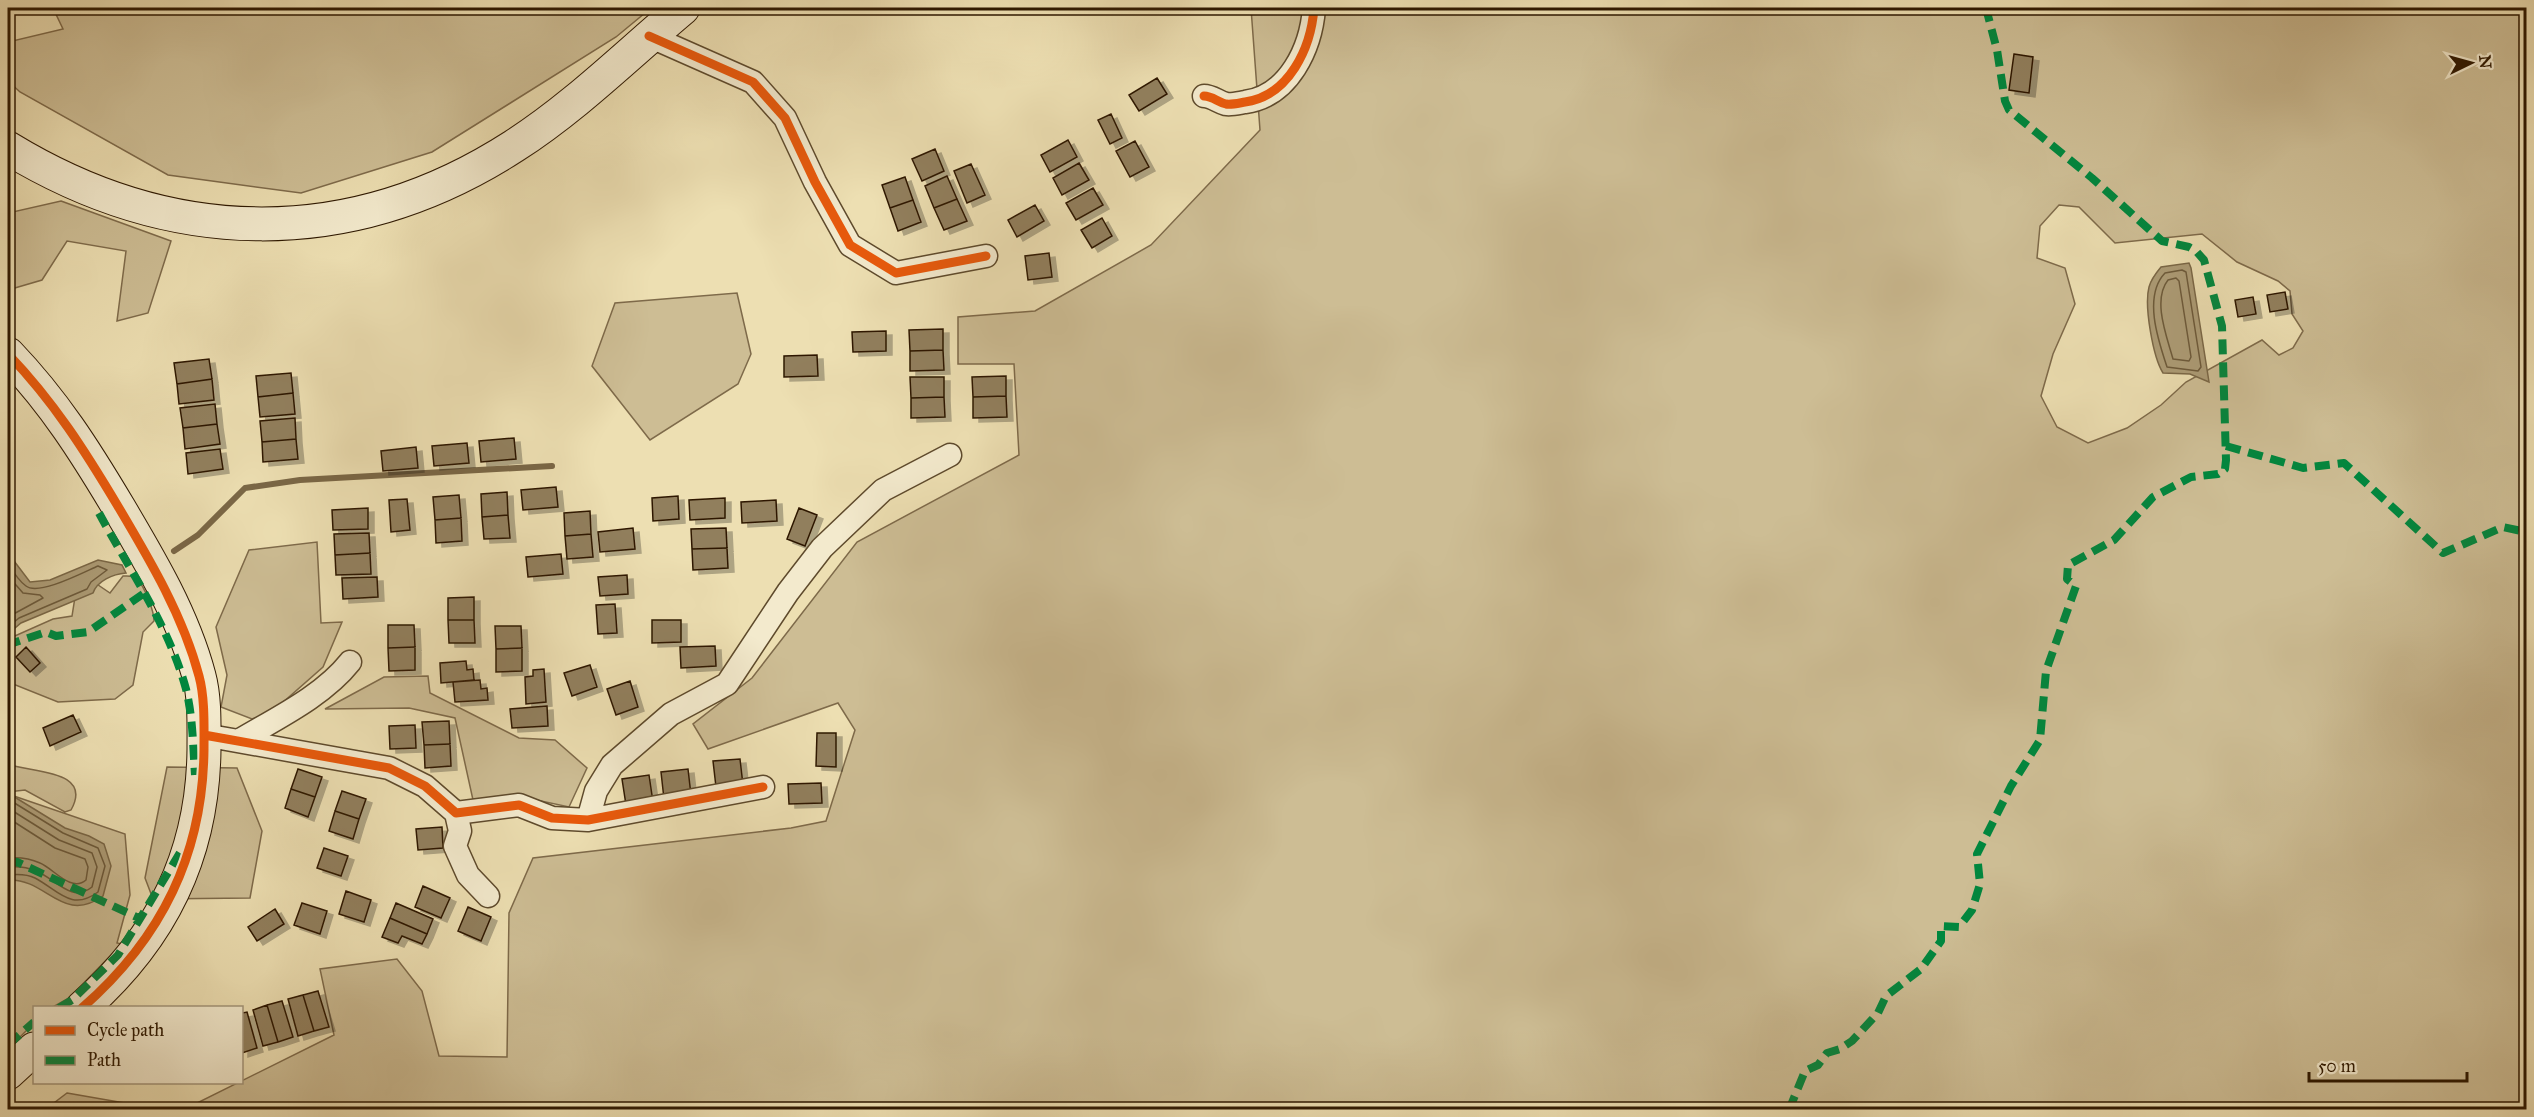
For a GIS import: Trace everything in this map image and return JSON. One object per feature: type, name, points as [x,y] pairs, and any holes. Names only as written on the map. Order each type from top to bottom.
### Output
[{"type":"street","points":[[8,148],[87,190],[115,201],[174,216],[204,221],[266,224],[330,218],[415,197],[494,158],[563,110],[683,8]]},
{"type":"street","points":[[1204,96],[1226,104],[1253,101],[1276,91],[1288,78],[1304,50],[1313,24],[1314,8]]},
{"type":"street","points":[[649,36],[753,82],[785,118],[815,182],[850,244],[896,273],[986,256]]},
{"type":"street","points":[[8,354],[38,385],[78,439],[145,552],[180,619],[201,682],[204,771],[198,820],[177,885],[158,919],[133,954],[84,1006]]},
{"type":"street","points":[[588,820],[596,791],[612,765],[671,714],[727,684],[788,592],[822,548],[883,490],[950,454]]},
{"type":"street","points":[[240,740],[282,715],[339,675],[350,662]]},
{"type":"street","points":[[204,735],[240,740],[300,754],[389,768],[424,786],[456,813],[460,831],[455,846],[468,875],[488,896]]},
{"type":"street","points":[[456,813],[519,805],[552,819],[588,820],[763,787]]},
{"type":"street","points":[[8,1073],[33,1050]]},
{"type":"shaded area","points":[[53,8],[651,8],[616,37],[432,152],[301,193],[168,175],[20,92],[8,81],[8,42],[63,29]]},
{"type":"shaded area","points":[[1251,8],[2526,8],[2526,1109],[183,1110],[235,1084],[243,1084],[243,1080],[334,1035],[320,969],[397,959],[422,991],[439,1056],[507,1057],[509,913],[533,858],[791,828],[826,821],[855,730],[838,703],[708,749],[693,724],[752,678],[857,542],[1019,455],[1014,364],[958,364],[958,317],[1035,311],[1151,245],[1260,130]],"holes":[[[2059,205],[2079,207],[2115,243],[2202,234],[2237,262],[2278,281],[2290,291],[2292,314],[2303,331],[2293,348],[2279,355],[2262,340],[2186,382],[2161,405],[2127,428],[2088,443],[2057,427],[2041,396],[2053,354],[2075,304],[2065,268],[2037,258],[2040,226]]]},
{"type":"shaded area","points":[[61,201],[171,241],[148,313],[117,321],[126,251],[67,241],[42,280],[8,290],[8,213]]},
{"type":"shaded area","points":[[737,293],[751,354],[738,384],[650,440],[592,366],[615,303]]},
{"type":"shaded area","points":[[317,542],[321,623],[342,622],[323,667],[273,711],[252,719],[221,707],[227,675],[216,627],[249,550]]},
{"type":"shaded area","points":[[79,572],[110,593],[123,576],[134,577],[143,588],[152,611],[154,621],[143,632],[133,685],[115,699],[58,702],[8,682],[8,639],[53,619],[72,616]]},
{"type":"shaded area","points":[[428,676],[430,693],[519,738],[555,740],[587,768],[569,807],[527,798],[473,800],[455,718],[409,708],[325,709],[384,677]]},
{"type":"shaded area","points":[[8,764],[56,775],[67,780],[74,787],[76,797],[71,810],[65,812],[25,790],[8,792]]},
{"type":"shaded area","points":[[167,767],[237,768],[262,831],[250,898],[153,899],[145,878]]},
{"type":"shaded area","points":[[8,794],[125,834],[130,895],[117,943],[122,944],[69,998],[55,1006],[33,1006],[33,1024],[8,1049]]},
{"type":"shaded area","points":[[67,1093],[159,1109],[46,1109]]},
{"type":"water","points":[[2189,263],[2209,382],[2190,374],[2163,373],[2150,331],[2148,295],[2152,279],[2161,267]]},
{"type":"water","points":[[8,553],[30,582],[50,580],[98,560],[122,565],[126,573],[106,579],[93,593],[21,623],[8,634]]},
{"type":"water","points":[[8,793],[65,828],[104,844],[111,866],[103,896],[89,904],[76,905],[65,903],[22,881],[8,880]]},
{"type":"building","points":[[2014,54],[2033,57],[2029,93],[2009,90]]},
{"type":"building","points":[[1157,78],[1167,94],[1139,111],[1129,95]]},
{"type":"building","points":[[1111,114],[1122,138],[1110,144],[1098,120]]},
{"type":"building","points":[[1068,140],[1077,157],[1050,172],[1041,155]]},
{"type":"building","points":[[1135,141],[1149,167],[1130,177],[1116,151]]},
{"type":"building","points":[[935,149],[944,171],[922,181],[912,159]]},
{"type":"building","points":[[1079,163],[1089,180],[1062,195],[1053,178]]},
{"type":"building","points":[[971,164],[985,195],[967,203],[954,171]]},
{"type":"building","points":[[947,176],[957,199],[934,208],[925,186]]},
{"type":"building","points":[[905,177],[913,200],[890,208],[882,185]]},
{"type":"building","points":[[1093,188],[1103,205],[1076,220],[1066,203]]},
{"type":"building","points":[[957,199],[967,221],[944,230],[934,208]]},
{"type":"building","points":[[913,200],[921,222],[898,231],[890,208]]},
{"type":"building","points":[[1035,205],[1044,221],[1017,237],[1008,220]]},
{"type":"building","points":[[1102,218],[1112,236],[1092,248],[1081,230]]},
{"type":"building","points":[[1049,253],[1052,277],[1028,280],[1025,256]]},
{"type":"building","points":[[2285,292],[2288,309],[2270,312],[2267,295]]},
{"type":"building","points":[[2253,297],[2256,314],[2238,317],[2235,300]]},
{"type":"building","points":[[943,329],[943,350],[910,351],[909,330]]},
{"type":"building","points":[[886,331],[886,351],[853,352],[852,332]]},
{"type":"building","points":[[943,350],[944,370],[910,371],[910,351]]},
{"type":"building","points":[[817,355],[818,376],[784,377],[784,356]]},
{"type":"building","points":[[209,359],[212,379],[177,384],[174,363]]},
{"type":"building","points":[[291,373],[293,393],[258,397],[256,376]]},
{"type":"building","points":[[1006,376],[1006,396],[973,397],[972,377]]},
{"type":"building","points":[[910,377],[944,377],[944,397],[911,398]]},
{"type":"building","points":[[212,379],[214,400],[179,404],[177,384]]},
{"type":"building","points":[[293,393],[295,414],[260,417],[258,397]]},
{"type":"building","points":[[1006,396],[1007,417],[973,418],[973,397]]},
{"type":"building","points":[[944,397],[945,417],[911,418],[911,398]]},
{"type":"building","points":[[215,404],[217,424],[183,428],[180,408]]},
{"type":"building","points":[[295,418],[296,439],[262,442],[260,421]]},
{"type":"building","points":[[217,424],[220,444],[185,449],[183,428]]},
{"type":"building","points":[[514,438],[516,459],[481,462],[479,441]]},
{"type":"building","points":[[296,439],[298,459],[263,462],[262,442]]},
{"type":"building","points":[[467,443],[469,463],[434,466],[432,446]]},
{"type":"building","points":[[416,447],[418,468],[383,471],[381,451]]},
{"type":"building","points":[[220,449],[223,469],[188,474],[186,453]]},
{"type":"building","points":[[556,487],[558,507],[523,510],[521,490]]},
{"type":"building","points":[[507,492],[508,515],[482,517],[481,494]]},
{"type":"building","points":[[459,495],[461,518],[435,520],[433,497]]},
{"type":"building","points":[[678,496],[679,519],[653,521],[652,498]]},
{"type":"building","points":[[725,498],[725,518],[690,520],[689,500]]},
{"type":"building","points":[[407,499],[410,530],[391,532],[389,500]]},
{"type":"building","points":[[776,500],[777,521],[742,523],[741,502]]},
{"type":"building","points":[[368,508],[368,529],[333,530],[332,510]]},
{"type":"building","points":[[799,508],[817,515],[805,546],[787,539]]},
{"type":"building","points":[[590,511],[591,534],[565,536],[564,513]]},
{"type":"building","points":[[508,515],[510,538],[484,539],[482,517]]},
{"type":"building","points":[[461,518],[462,541],[436,543],[435,520]]},
{"type":"building","points":[[633,528],[635,549],[600,552],[598,532]]},
{"type":"building","points":[[726,528],[727,548],[692,549],[691,529]]},
{"type":"building","points":[[369,533],[370,553],[335,555],[334,534]]},
{"type":"building","points":[[591,534],[593,557],[567,559],[565,536]]},
{"type":"building","points":[[727,548],[728,568],[693,570],[692,549]]},
{"type":"building","points":[[370,553],[371,574],[336,575],[335,555]]},
{"type":"building","points":[[561,554],[563,574],[528,577],[526,557]]},
{"type":"building","points":[[627,575],[628,594],[600,596],[598,577]]},
{"type":"building","points":[[377,577],[378,597],[343,599],[342,578]]},
{"type":"building","points":[[474,597],[474,620],[448,620],[448,598]]},
{"type":"building","points":[[615,604],[617,633],[598,634],[596,605]]},
{"type":"building","points":[[448,620],[474,620],[475,643],[449,643]]},
{"type":"building","points":[[652,620],[681,620],[681,642],[652,643]]},
{"type":"building","points":[[388,625],[414,625],[415,647],[388,648]]},
{"type":"building","points":[[495,626],[521,626],[522,648],[496,649]]},
{"type":"building","points":[[715,646],[716,666],[681,668],[680,647]]},
{"type":"building","points":[[26,647],[40,663],[30,672],[16,657]]},
{"type":"building","points":[[415,647],[415,670],[389,671],[388,648]]},
{"type":"building","points":[[522,648],[522,671],[496,672],[496,649]]},
{"type":"building","points":[[466,661],[467,670],[473,669],[474,680],[441,683],[440,663]]},
{"type":"building","points":[[590,665],[597,687],[572,696],[564,673]]},
{"type":"building","points":[[544,669],[546,702],[526,704],[525,677],[533,676],[533,670]]},
{"type":"building","points":[[480,680],[481,689],[487,688],[488,700],[455,702],[453,682]]},
{"type":"building","points":[[630,681],[638,707],[616,715],[607,689]]},
{"type":"building","points":[[547,706],[548,726],[512,728],[510,709]]},
{"type":"building","points":[[73,715],[81,732],[50,746],[43,728]]},
{"type":"building","points":[[449,721],[450,744],[424,745],[422,722]]},
{"type":"building","points":[[415,725],[416,748],[390,749],[389,726]]},
{"type":"building","points":[[817,733],[836,733],[836,767],[816,766]]},
{"type":"building","points":[[450,744],[451,766],[425,768],[424,745]]},
{"type":"building","points":[[740,759],[743,785],[716,787],[713,761]]},
{"type":"building","points":[[298,769],[322,777],[315,797],[291,789]]},
{"type":"building","points":[[688,769],[691,795],[664,799],[661,772]]},
{"type":"building","points":[[649,775],[653,802],[626,805],[622,779]]},
{"type":"building","points":[[821,783],[822,803],[789,804],[788,784]]},
{"type":"building","points":[[291,789],[315,797],[308,817],[285,808]]},
{"type":"building","points":[[342,791],[366,799],[359,819],[335,811]]},
{"type":"building","points":[[335,811],[359,819],[353,839],[329,831]]},
{"type":"building","points":[[442,827],[443,848],[418,850],[416,829]]},
{"type":"building","points":[[324,848],[348,856],[341,876],[317,868]]},
{"type":"building","points":[[423,886],[450,898],[441,918],[415,907]]},
{"type":"building","points":[[346,891],[371,900],[364,922],[339,914]]},
{"type":"building","points":[[302,903],[327,911],[320,934],[294,925]]},
{"type":"building","points":[[396,903],[433,919],[427,934],[390,918]]},
{"type":"building","points":[[468,907],[491,917],[481,941],[458,931]]},
{"type":"building","points":[[275,909],[284,924],[257,941],[248,927]]},
{"type":"building","points":[[390,918],[427,934],[422,944],[402,936],[398,943],[382,937]]},
{"type":"building","points":[[318,991],[329,1027],[314,1031],[303,995]]},
{"type":"building","points":[[303,995],[314,1031],[298,1036],[288,999]]},
{"type":"building","points":[[282,1001],[293,1037],[278,1042],[267,1005]]},
{"type":"building","points":[[267,1005],[278,1042],[263,1046],[253,1010]]},
{"type":"building","points":[[247,1012],[257,1048],[243,1053],[243,1013]]},
{"type":"waterway","points":[[174,551],[198,535],[245,488],[300,480],[552,466]]},
{"type":"marked path","points":[[1789,1110],[1805,1071],[1818,1065],[1827,1053],[1840,1049],[1852,1041],[1878,1013],[1886,996],[1921,969],[1941,941],[1941,926],[1959,927],[1972,910],[1980,884],[1977,854],[2011,786],[2040,740],[2046,671],[2076,586],[2067,579],[2068,565],[2114,540],[2153,497],[2191,477],[2218,474],[2225,469],[2222,326],[2204,260],[2189,247],[2162,241],[2092,178],[2009,110],[2005,101],[1997,50],[1986,8]]},
{"type":"marked path","points":[[2226,446],[2303,468],[2344,463],[2443,553],[2503,527],[2526,532]]},
{"type":"marked path","points":[[99,513],[159,620],[179,666],[190,710],[195,775]]},
{"type":"marked path","points":[[8,649],[13,643],[46,632],[56,636],[88,632],[143,594]]},
{"type":"marked path","points":[[62,1006],[72,1000],[118,955],[181,851]]},
{"type":"marked path","points":[[8,864],[17,862],[141,919]]},
{"type":"marked path","points":[[8,1045],[33,1023]]},
{"type":"cycle path","points":[[1204,96],[1226,104],[1233,104],[1260,98],[1274,90],[1295,68],[1302,54],[1308,39],[1314,8]]},
{"type":"cycle path","points":[[649,36],[753,82],[785,118],[815,182],[850,245],[896,273],[986,256]]},
{"type":"cycle path","points":[[8,354],[40,390],[68,428],[143,549],[184,632],[199,676],[202,693],[204,712],[202,787],[196,824],[186,859],[173,892],[135,953],[84,1006]]},
{"type":"cycle path","points":[[204,735],[389,768],[425,786],[456,813],[519,805],[552,818],[588,820],[763,787]]}]
